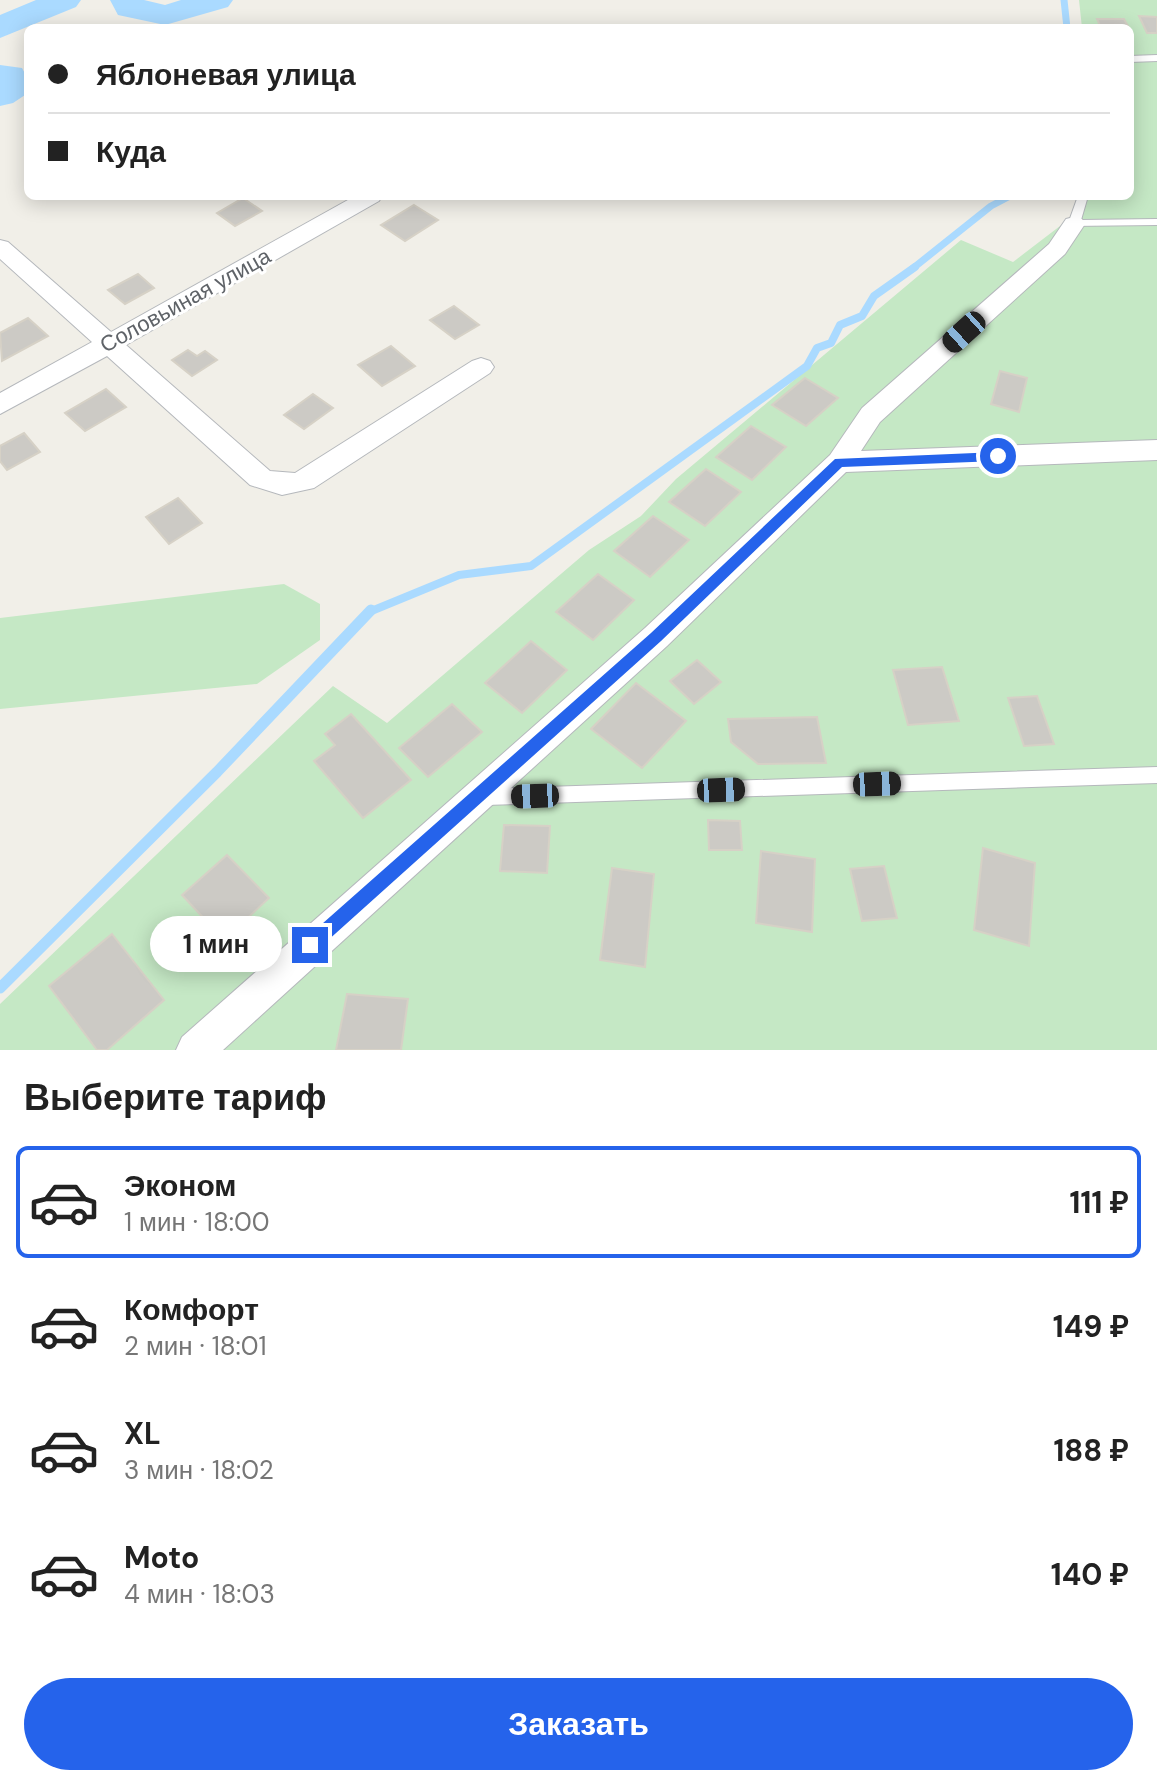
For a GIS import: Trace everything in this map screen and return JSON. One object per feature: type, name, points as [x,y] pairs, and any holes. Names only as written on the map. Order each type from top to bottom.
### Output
[{"type":"street","name":"Соловьиная улица","points":[[0,405],[364,200]]},
{"type":"street","points":[[195,1050],[656,637],[839,462],[871,415],[1057,249],[1078,210]]},
{"type":"street","points":[[0,247],[260,478],[285,486],[304,481],[481,367]]},
{"type":"street","points":[[839,462],[1157,450]]},
{"type":"lane","points":[[1134,59],[1157,58]]},
{"type":"lane","points":[[1078,210],[1157,222]]},
{"type":"lane","points":[[473,798],[1157,775]]},
{"type":"green space","points":[[1079,0],[1157,0],[1157,1050],[0,1050],[0,1004],[333,686],[387,723],[589,550],[641,516],[676,479],[961,240],[1013,262],[1077,213],[1080,200],[1134,200],[1134,24],[1082,24]]},
{"type":"green space","points":[[284,584],[320,604],[320,640],[257,684],[0,709],[0,618]]},
{"type":"building","points":[[1139,16],[1157,17],[1157,33],[1147,33]]},
{"type":"building","points":[[1097,19],[1124,19],[1127,24],[1099,24]]},
{"type":"building","points":[[240,200],[246,200],[262,211],[235,226],[217,213]]},
{"type":"building","points":[[414,205],[438,220],[405,241],[381,225]]},
{"type":"building","points":[[138,274],[154,288],[125,304],[108,290]]},
{"type":"building","points":[[454,306],[479,325],[455,339],[430,320]]},
{"type":"building","points":[[28,318],[48,336],[2,361],[0,333]]},
{"type":"building","points":[[391,346],[415,366],[382,386],[358,365]]},
{"type":"building","points":[[188,350],[197,356],[205,351],[217,360],[192,376],[172,360]]},
{"type":"building","points":[[1000,371],[1027,378],[1019,412],[991,404]]},
{"type":"building","points":[[805,378],[838,398],[806,426],[772,405]]},
{"type":"building","points":[[106,389],[126,407],[85,431],[65,413]]},
{"type":"building","points":[[313,394],[333,408],[304,429],[284,415]]},
{"type":"building","points":[[751,426],[786,447],[752,480],[716,457]]},
{"type":"building","points":[[24,433],[40,452],[7,470],[0,461],[0,446]]},
{"type":"building","points":[[706,469],[741,492],[705,526],[669,502]]},
{"type":"building","points":[[178,498],[202,523],[169,544],[146,517]]},
{"type":"building","points":[[653,516],[689,540],[650,577],[614,551]]},
{"type":"building","points":[[598,574],[634,600],[593,640],[556,612]]},
{"type":"building","points":[[531,641],[567,670],[522,713],[485,683]]},
{"type":"building","points":[[697,660],[721,682],[694,704],[670,681]]},
{"type":"building","points":[[942,667],[959,721],[908,725],[893,670]]},
{"type":"building","points":[[636,683],[686,721],[642,768],[591,729]]},
{"type":"building","points":[[1037,696],[1054,744],[1024,746],[1008,698]]},
{"type":"building","points":[[452,704],[482,732],[428,777],[399,748]]},
{"type":"building","points":[[351,714],[411,780],[363,818],[314,761],[335,745],[325,734]]},
{"type":"building","points":[[817,717],[826,763],[758,764],[731,742],[728,719]]},
{"type":"building","points":[[708,820],[740,821],[742,850],[709,850]]},
{"type":"building","points":[[504,825],[550,826],[547,873],[500,871]]},
{"type":"building","points":[[983,848],[1035,863],[1029,946],[974,930]]},
{"type":"building","points":[[761,851],[815,859],[812,932],[756,923]]},
{"type":"building","points":[[227,855],[269,898],[224,940],[182,895]]},
{"type":"building","points":[[884,866],[897,918],[862,921],[850,869]]},
{"type":"building","points":[[612,868],[654,874],[645,967],[600,960]]},
{"type":"building","points":[[112,934],[164,1000],[107,1050],[97,1050],[49,986]]},
{"type":"building","points":[[347,994],[408,999],[401,1050],[336,1050]]},
{"type":"waterway","points":[[0,28],[64,0]]},
{"type":"waterway","points":[[127,0],[130,8],[155,15],[174,13],[216,0]]},
{"type":"waterway","points":[[1064,0],[1067,24]]},
{"type":"waterway","points":[[0,76],[9,76],[12,87],[0,95]]},
{"type":"waterway","points":[[912,269],[1002,200]]},
{"type":"waterway","points":[[369,612],[459,575],[531,566],[807,366],[817,348],[831,343],[840,325],[862,316],[874,296],[915,267]]},
{"type":"waterway","points":[[0,988],[217,772],[369,612]]},
{"type":"route","points":[[310,945],[656,637],[839,462],[998,456]]}]
